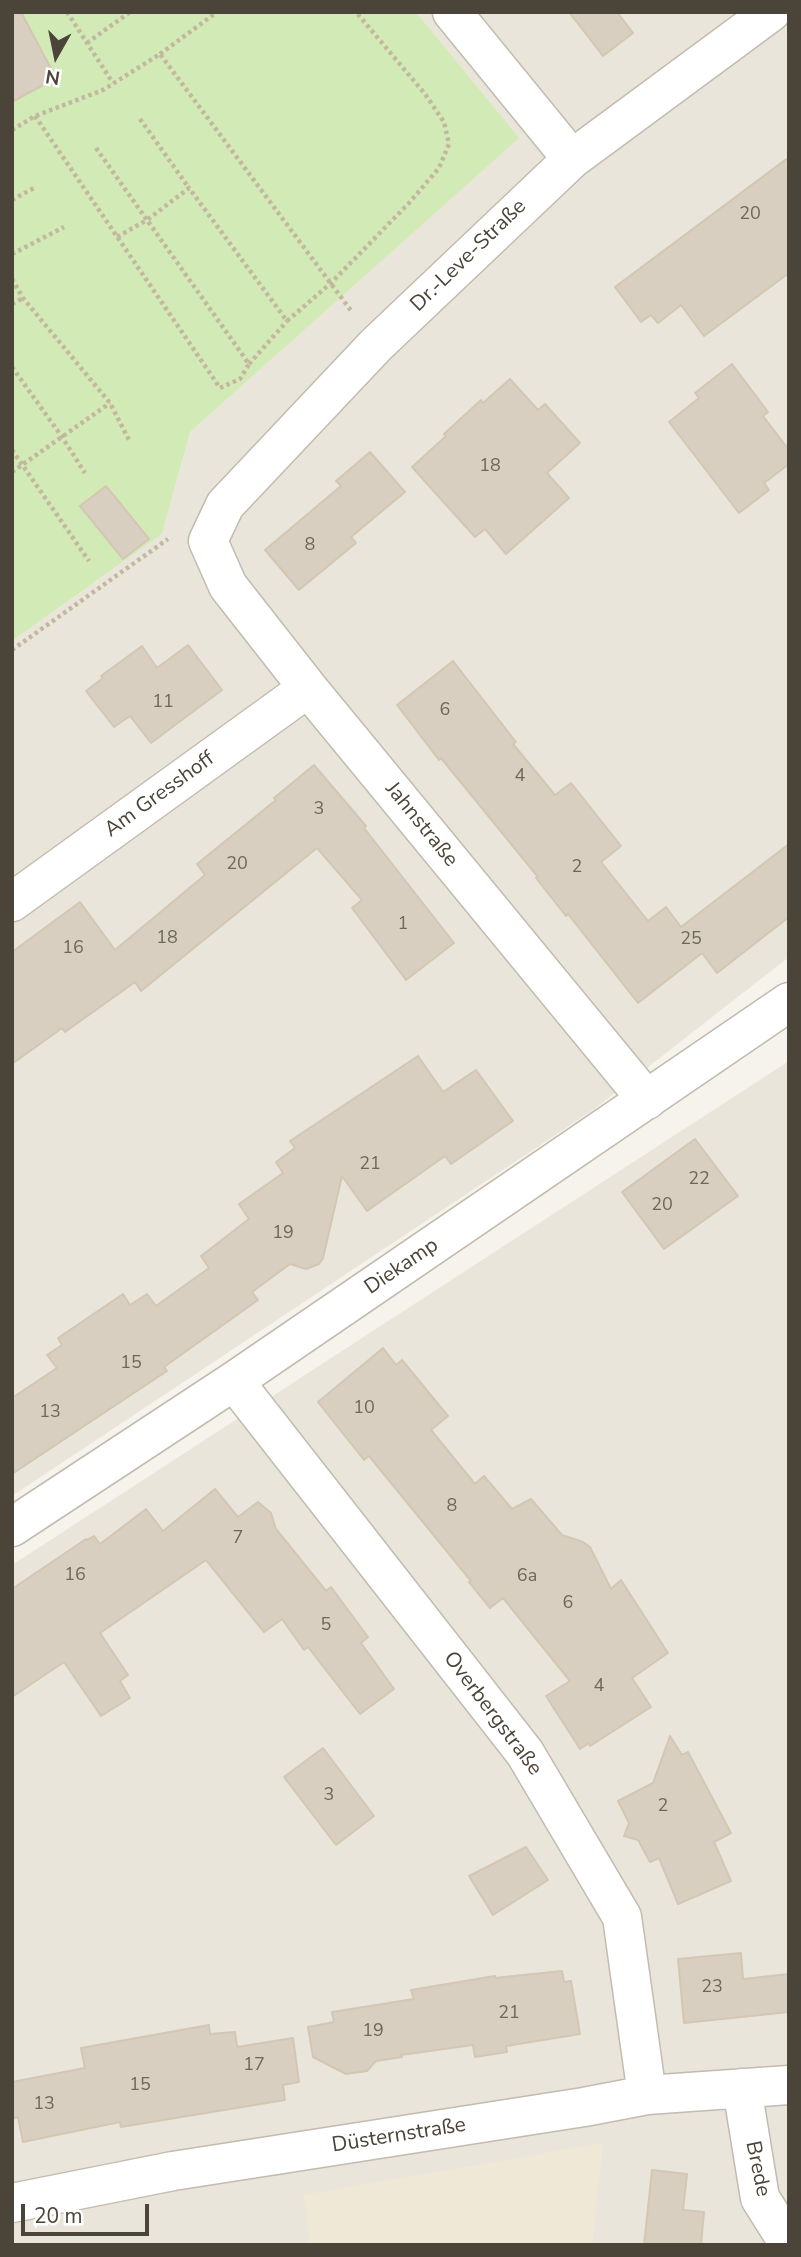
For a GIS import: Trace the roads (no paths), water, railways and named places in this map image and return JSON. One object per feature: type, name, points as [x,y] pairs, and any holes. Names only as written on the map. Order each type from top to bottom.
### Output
[{"type":"street","points":[[452,12],[572,159]]},
{"type":"street","name":"Dr.-Leve-Straße","points":[[208,541],[225,505],[376,345],[572,159],[771,12]]},
{"type":"street","name":"Jahnstraße","points":[[208,541],[228,586],[308,688],[647,1100]]},
{"type":"street","name":"Am Gresshoff","points":[[12,902],[308,688]]},
{"type":"street","name":"Diekamp","points":[[12,1527],[234,1381],[789,1002]]},
{"type":"street","name":"Overbergstraße","points":[[234,1381],[525,1753],[622,1917],[647,2095]]},
{"type":"street","name":"Düsternstraße","points":[[12,2203],[173,2171],[647,2095],[789,2084]]},
{"type":"street","name":"Brede","points":[[742,2088],[760,2198],[789,2244]]}]
